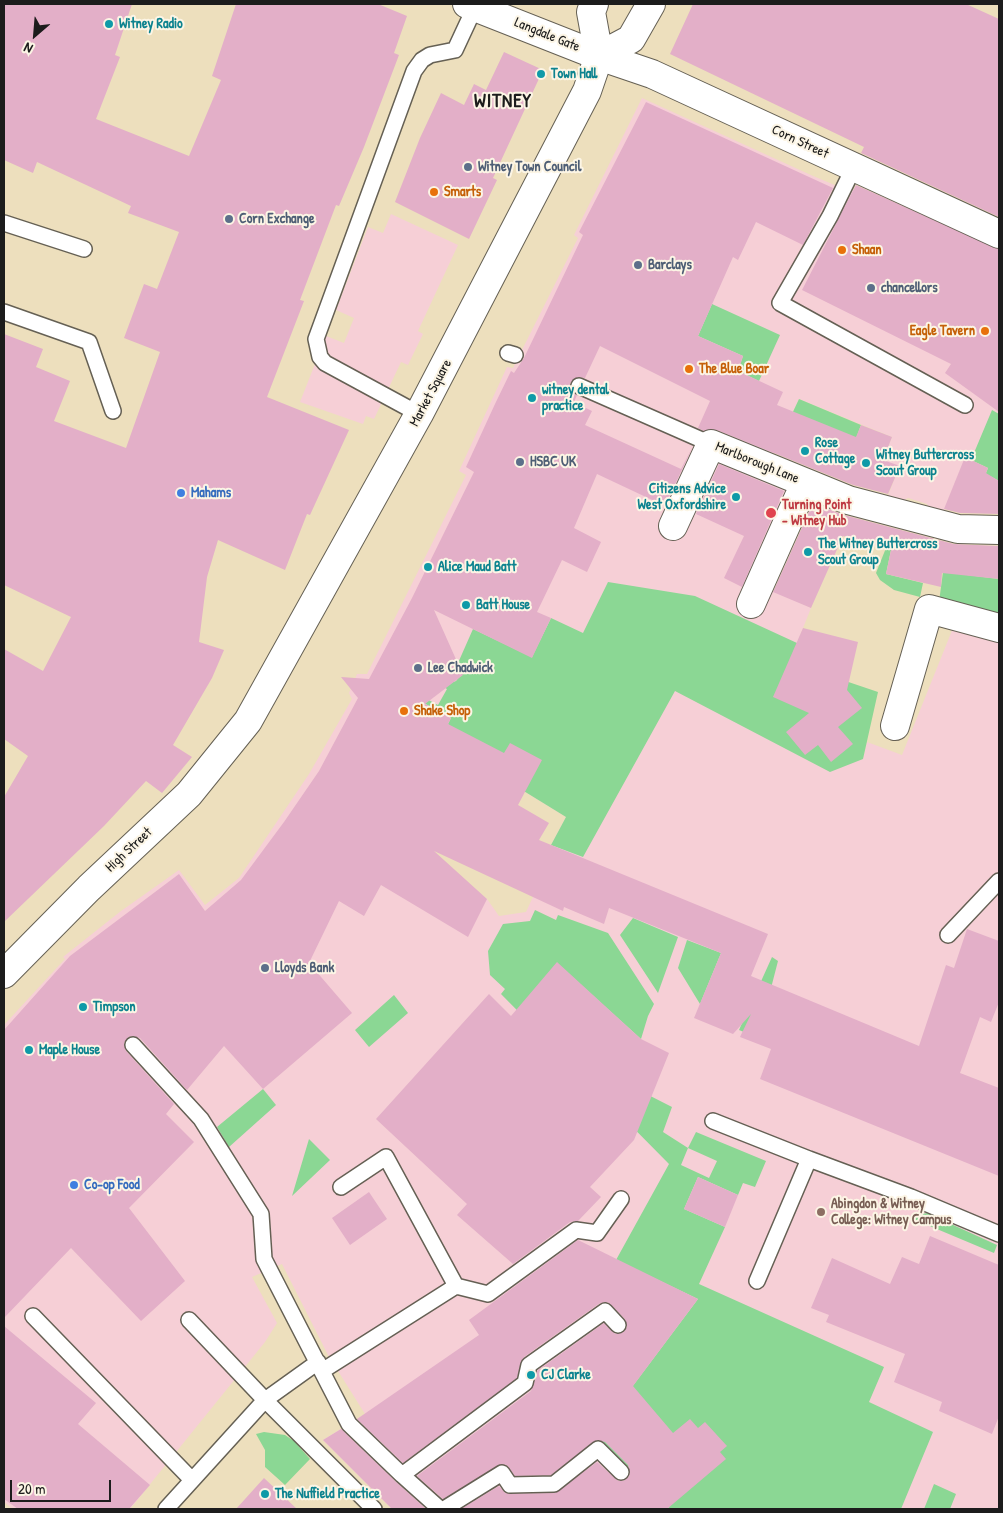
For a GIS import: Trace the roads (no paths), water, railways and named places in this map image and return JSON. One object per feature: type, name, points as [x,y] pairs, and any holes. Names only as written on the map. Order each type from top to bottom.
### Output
[{"type":"street","name":"Market Square","points":[[248,721],[419,414],[587,91],[599,56],[591,12],[594,4]]},
{"type":"street","points":[[599,56],[631,39],[651,4]]},
{"type":"street","name":"Langdale Gate","points":[[471,5],[599,56]]},
{"type":"street","name":"Corn Street","points":[[599,56],[652,74],[999,234]]},
{"type":"street","points":[[673,526],[711,444]]},
{"type":"street","name":"Marlborough Lane","points":[[711,444],[848,500],[940,524],[967,529],[999,530]]},
{"type":"street","points":[[751,604],[805,483]]},
{"type":"street","points":[[895,726],[929,609],[999,628]]},
{"type":"street","name":"High Street","points":[[4,974],[89,888],[188,794],[248,721]]},
{"type":"lane","points":[[419,414],[325,363],[320,357],[316,339],[414,71],[422,60],[430,55],[455,50],[471,5]]},
{"type":"lane","points":[[854,167],[830,216],[780,303],[965,405]]},
{"type":"lane","points":[[4,223],[84,249]]},
{"type":"lane","points":[[4,312],[89,342],[113,411]]},
{"type":"lane","name":"Marlborough Lane","points":[[579,386],[711,444]]},
{"type":"lane","points":[[948,935],[999,881]]},
{"type":"lane","points":[[133,1044],[201,1119],[261,1214],[264,1259],[348,1424],[440,1509]]},
{"type":"lane","points":[[713,1121],[911,1197],[999,1234]]},
{"type":"lane","points":[[341,1187],[386,1157],[456,1286]]},
{"type":"lane","points":[[757,1281],[809,1159]]},
{"type":"lane","points":[[166,1509],[265,1400],[456,1286],[488,1294],[576,1230],[597,1233],[621,1199]]},
{"type":"lane","points":[[402,1475],[526,1383],[529,1365],[605,1311],[618,1325]]},
{"type":"lane","points":[[33,1316],[192,1480]]},
{"type":"lane","points":[[189,1320],[265,1400],[374,1509]]},
{"type":"lane","points":[[444,1509],[502,1473],[510,1485],[554,1484],[598,1449],[620,1472]]},
{"type":"place","name":"Witney Radio","points":[[109,24]]},
{"type":"place","name":"Town Hall","points":[[541,74]]},
{"type":"place","name":"Witney Town Council","points":[[468,167]]},
{"type":"place","name":"Smarts","points":[[434,192]]},
{"type":"place","name":"Corn Exchange","points":[[229,219]]},
{"type":"place","name":"Shaan","points":[[842,250]]},
{"type":"place","name":"Barclays","points":[[638,265]]},
{"type":"place","name":"chancellors","points":[[871,288]]},
{"type":"place","name":"Eagle Tavern","points":[[985,331]]},
{"type":"place","name":"The Blue Boar","points":[[689,369]]},
{"type":"place","name":"witney dental practice","points":[[532,398]]},
{"type":"place","name":"Rose Cottage","points":[[805,451]]},
{"type":"place","name":"HSBC UK","points":[[520,462]]},
{"type":"place","name":"Witney Buttercross Scout Group","points":[[866,463]]},
{"type":"place","name":"Mahams","points":[[181,493]]},
{"type":"place","name":"Citizens Advice West Oxfordshire","points":[[736,497]]},
{"type":"place","name":"Turning Point - Witney Hub","points":[[771,513]]},
{"type":"place","name":"The Witney Buttercross Scout Group","points":[[808,552]]},
{"type":"place","name":"Alice Maud Batt","points":[[428,567]]},
{"type":"place","name":"Batt House","points":[[466,605]]},
{"type":"place","name":"Lee Chadwick","points":[[418,668]]},
{"type":"place","name":"Shake Shop","points":[[404,711]]},
{"type":"place","name":"Lloyds Bank","points":[[265,968]]},
{"type":"place","name":"Timpson","points":[[83,1007]]},
{"type":"place","name":"Maple House","points":[[29,1050]]},
{"type":"place","name":"Co-op Food","points":[[74,1185]]},
{"type":"place","name":"Abingdon & Witney College: Witney Campus","points":[[821,1212]]},
{"type":"place","name":"CJ Clarke","points":[[531,1375]]},
{"type":"place","name":"The Nuffield Practice","points":[[265,1494]]},
{"type":"district","name":"WITNEY","points":[[503,102]]}]
